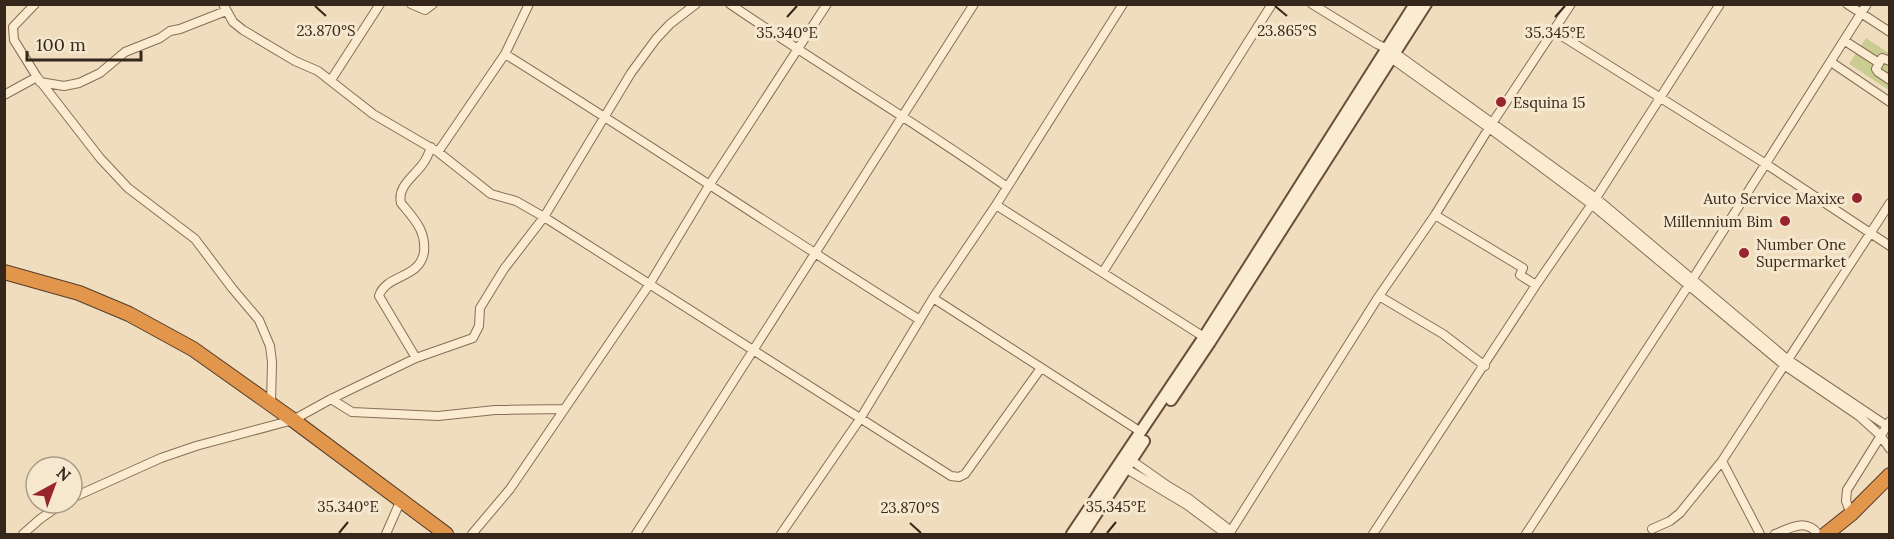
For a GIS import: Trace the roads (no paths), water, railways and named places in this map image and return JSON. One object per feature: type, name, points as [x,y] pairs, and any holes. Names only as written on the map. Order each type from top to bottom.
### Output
[{"type":"highway","points":[[4,272],[79,293],[129,314],[193,349],[446,534]]},
{"type":"highway","points":[[1826,534],[1851,514],[1890,475]]},
{"type":"street","points":[[35,4],[13,27],[13,34],[38,79],[117,178],[195,239],[259,320],[270,346],[272,362],[270,404]]},
{"type":"street","points":[[331,80],[380,4]]},
{"type":"street","points":[[411,4],[425,10],[433,4]]},
{"type":"street","points":[[416,358],[379,296],[380,291],[415,270],[423,261],[424,244],[421,227],[399,198],[405,184],[435,149],[505,54],[529,4]]},
{"type":"street","points":[[84,493],[161,458],[196,446],[293,420],[416,358],[473,338],[479,326],[480,308],[504,269],[543,217],[631,74],[656,39],[670,24],[696,4]]},
{"type":"street","points":[[730,4],[797,50],[903,116],[1007,187]]},
{"type":"street","points":[[472,534],[510,489],[649,285],[710,184],[827,4]]},
{"type":"street","points":[[636,534],[975,4]]},
{"type":"street","points":[[781,534],[860,419],[933,298],[996,205],[1123,4]]},
{"type":"street","points":[[1103,272],[1272,4]]},
{"type":"street","points":[[1312,4],[1386,51],[1593,201],[1786,362],[1859,416],[1880,435],[1890,449]]},
{"type":"street","points":[[1083,534],[1210,342],[1415,4]]},
{"type":"street","points":[[1071,534],[1204,337],[1386,51],[1426,4]]},
{"type":"street","points":[[1128,464],[1177,495],[1229,533],[1379,296],[1435,215],[1571,4]]},
{"type":"street","points":[[1373,534],[1720,4]]},
{"type":"street","points":[[1847,4],[1890,32]]},
{"type":"street","points":[[1526,534],[1690,283],[1867,4]]},
{"type":"street","points":[[4,94],[38,79],[64,86],[79,83],[100,73],[125,52],[224,8],[243,30],[295,61],[318,71],[373,114],[435,149],[491,194],[516,201],[543,217],[951,476],[959,477],[965,474],[1041,368]]},
{"type":"street","points":[[1554,31],[1766,164],[1890,246]]},
{"type":"street","points":[[1845,41],[1879,63]]},
{"type":"street","points":[[505,54],[920,320]]},
{"type":"street","points":[[1890,62],[1883,58],[1876,70],[1890,80]]},
{"type":"street","points":[[1831,62],[1889,98]]},
{"type":"street","points":[[1652,529],[1670,521],[1680,513],[1722,461],[1890,203]]},
{"type":"street","points":[[996,205],[1204,337]]},
{"type":"street","points":[[1435,215],[1482,245],[1484,242],[1523,268],[1520,274],[1536,285]]},
{"type":"street","points":[[1379,296],[1443,334],[1485,366]]},
{"type":"street","points":[[933,298],[1141,432]]},
{"type":"street","points":[[1786,362],[1888,425],[1847,490],[1846,501],[1851,514]]},
{"type":"street","points":[[331,399],[352,412],[438,416],[495,410],[564,409]]},
{"type":"street","points":[[1722,461],[1760,534]]},
{"type":"street","points":[[386,534],[400,502]]},
{"type":"street","points":[[23,534],[48,515]]},
{"type":"street","points":[[1775,534],[1803,525],[1814,529],[1818,534]]},
{"type":"place","name":"Esquina 15","points":[[1501,102]]},
{"type":"place","name":"Auto Service Maxixe","points":[[1857,198]]},
{"type":"place","name":"Millennium Bim","points":[[1785,221]]},
{"type":"place","name":"Number One Supermarket","points":[[1744,253]]}]
